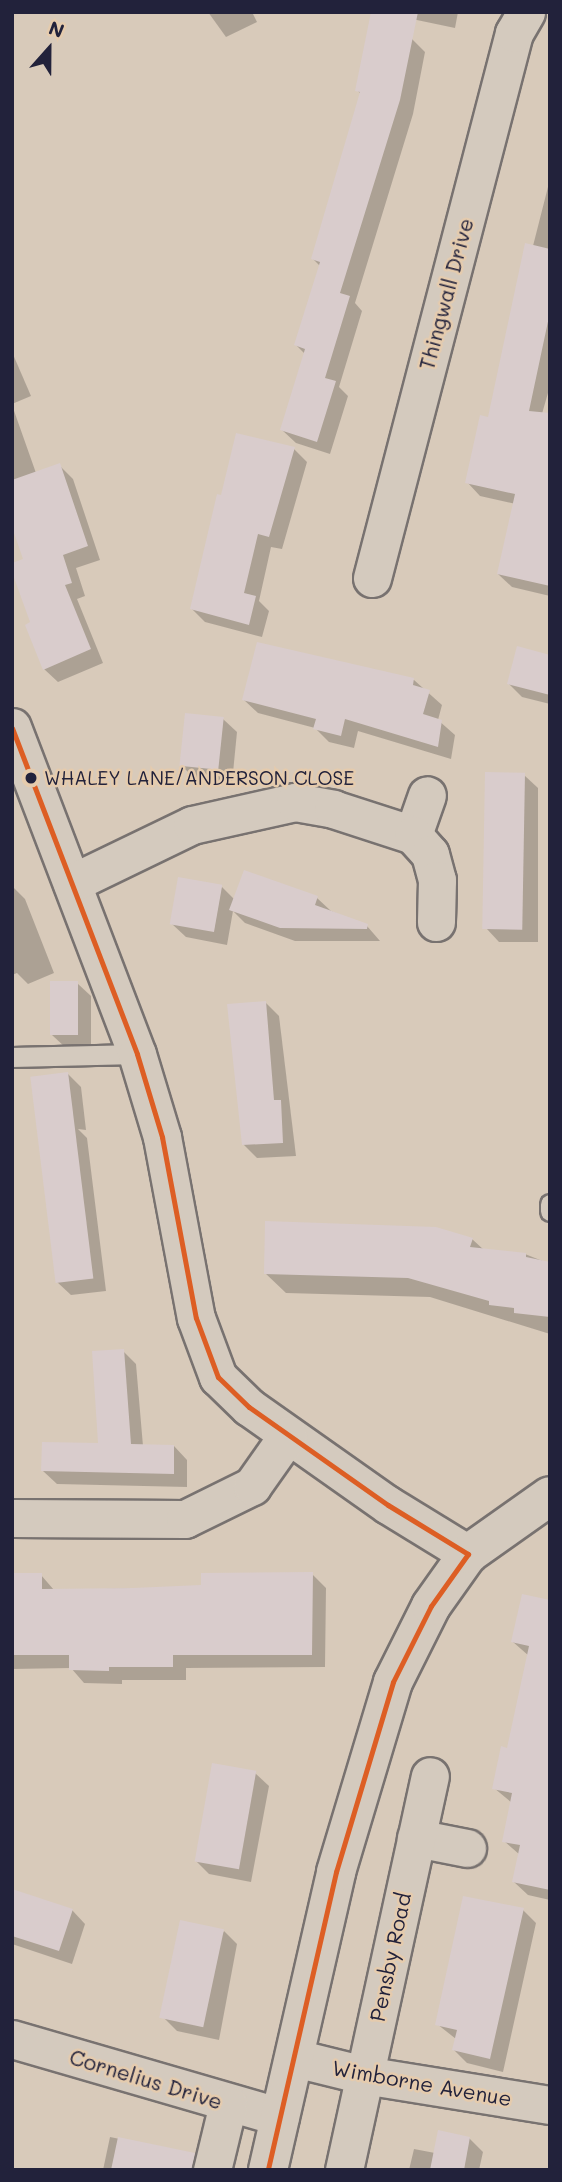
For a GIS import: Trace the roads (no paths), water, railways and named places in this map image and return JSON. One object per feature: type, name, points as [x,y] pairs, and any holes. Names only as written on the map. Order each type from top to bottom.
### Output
[{"type":"main road","points":[[268,2170],[336,1872],[393,1682],[431,1606],[468,1554],[550,1496]]},
{"type":"street","name":"Thingwall Drive","points":[[372,578],[514,33],[526,12]]},
{"type":"street","points":[[12,727],[137,1054],[162,1137],[196,1318],[218,1377],[248,1407],[388,1505],[468,1554]]},
{"type":"street","points":[[413,835],[427,795]]},
{"type":"street","points":[[72,883],[192,825],[295,802],[347,813],[413,835],[430,854],[437,880],[436,922]]},
{"type":"street","points":[[12,1518],[185,1519],[252,1486],[288,1435]]},
{"type":"street","name":"Pensby Road","points":[[344,2170],[430,1776]]},
{"type":"street","points":[[416,1838],[467,1848]]},
{"type":"street","name":"Cornelius Drive","points":[[12,2039],[279,2117]]},
{"type":"street","name":"Wimborne Avenue","points":[[295,2058],[364,2076],[550,2105]]},
{"type":"street","points":[[212,2170],[228,2104]]},
{"type":"lane","points":[[12,1057],[137,1054]]},
{"type":"lane","points":[[550,1204],[550,1211]]},
{"type":"place","name":"WHALEY LANE/ANDERSON CLOSE","points":[[31,778]]}]
